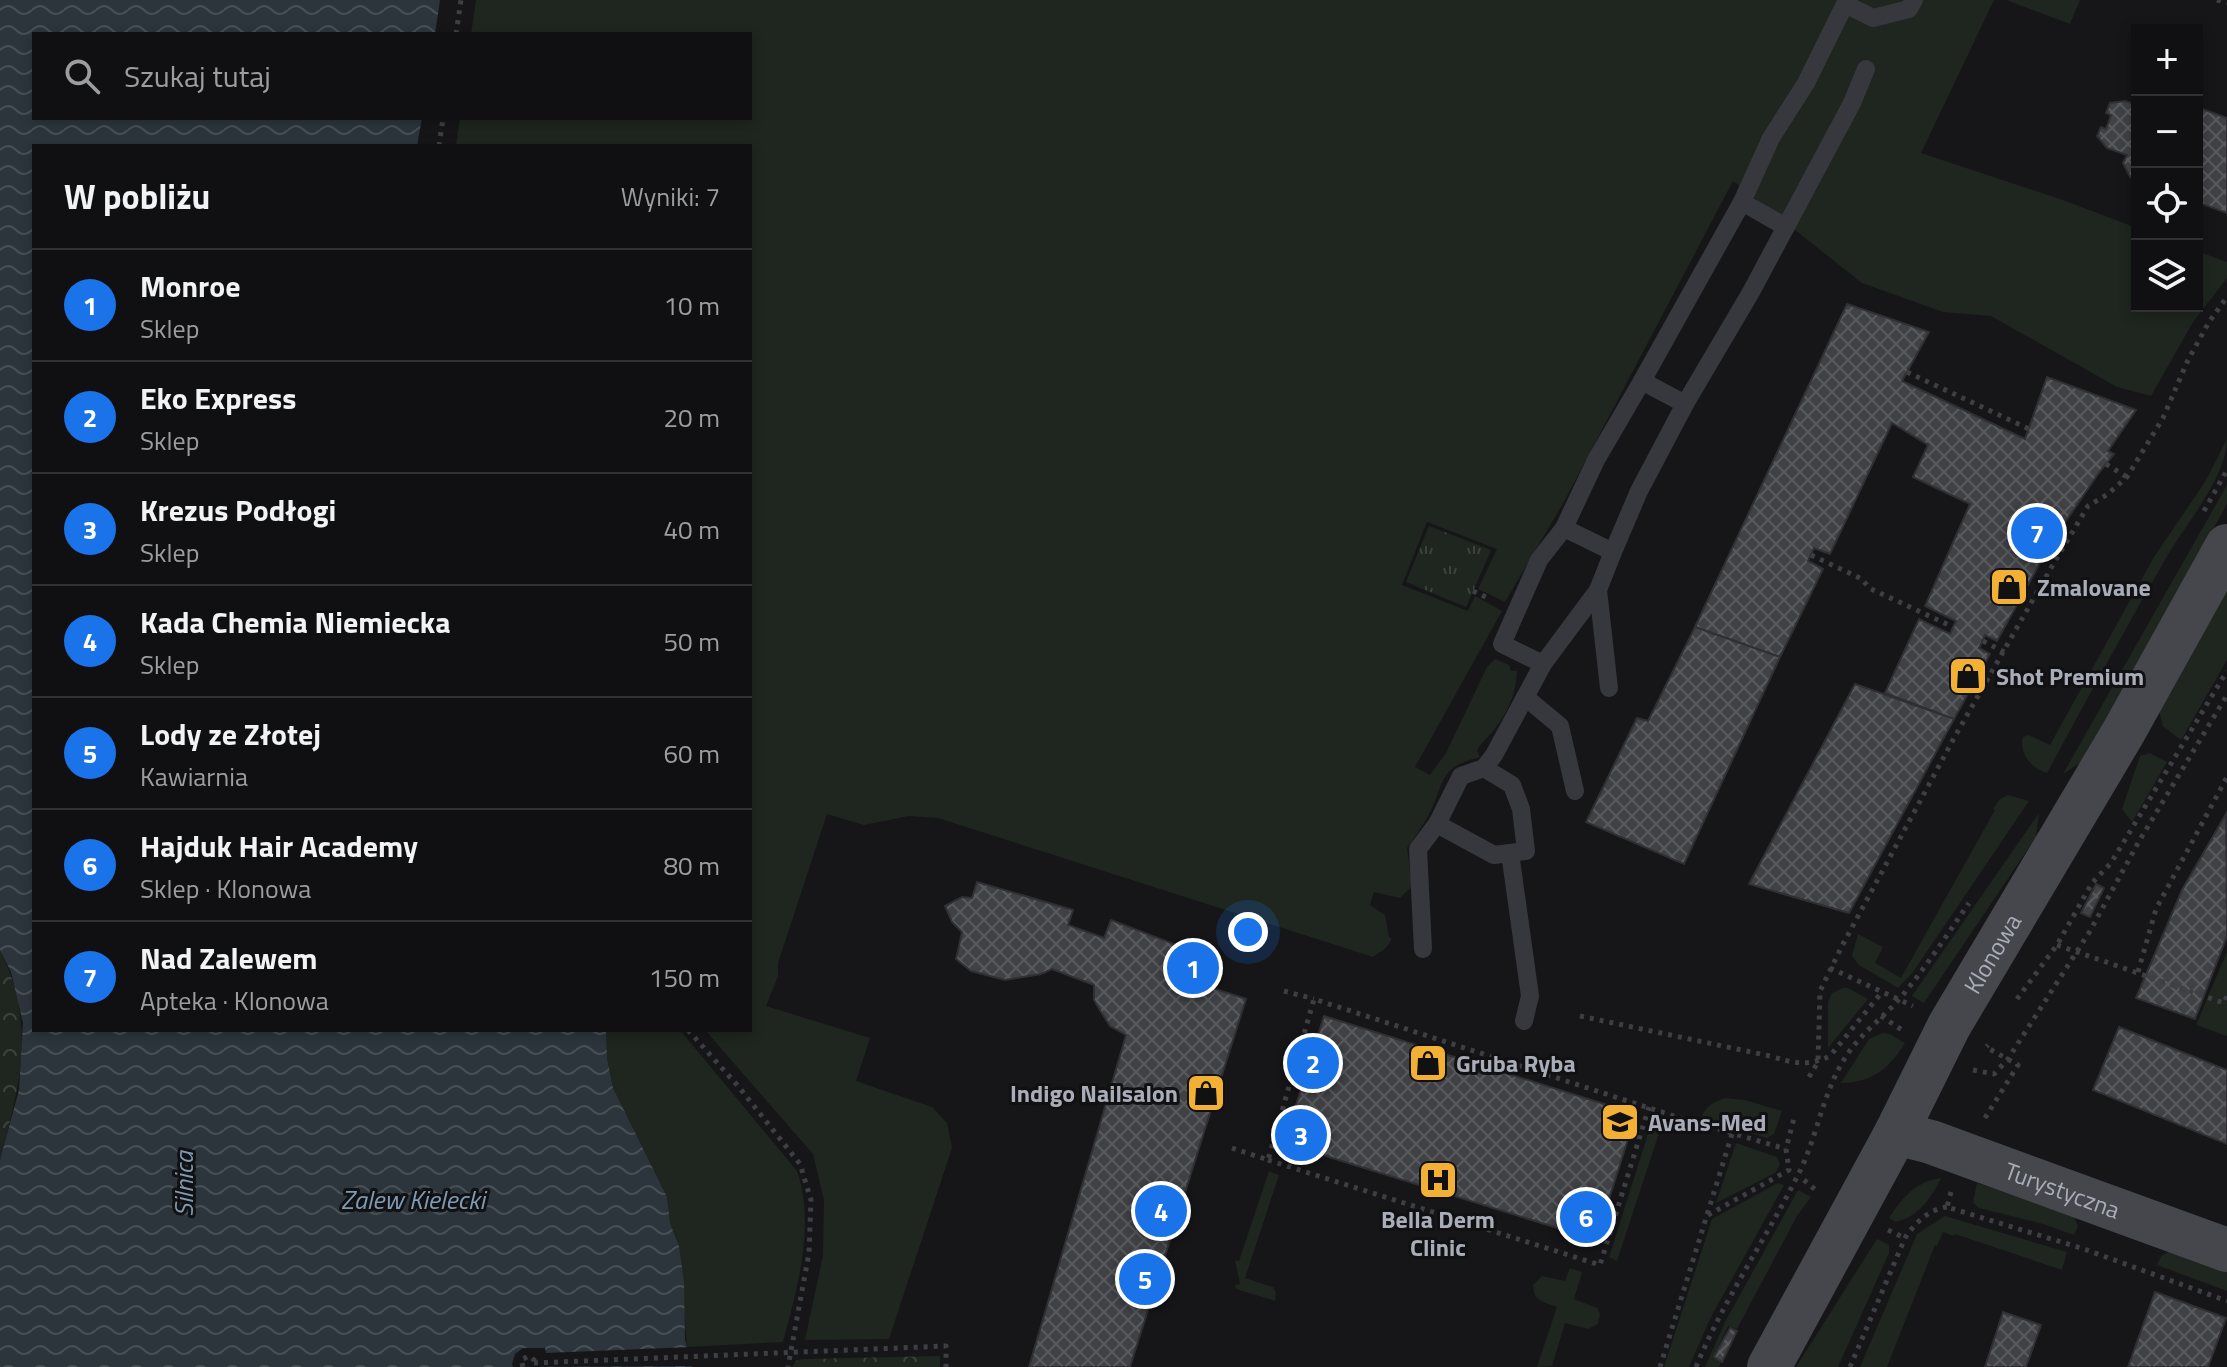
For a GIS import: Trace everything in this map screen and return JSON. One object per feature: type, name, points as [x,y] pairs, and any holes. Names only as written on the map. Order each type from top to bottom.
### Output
[{"type":"street","name":"Klonowa","points":[[1769,1367],[1896,1133],[1949,1026],[2116,746],[2212,535]]},
{"type":"street","name":"Turystyczna","points":[[1896,1133],[1931,1142],[2227,1250]]},
{"type":"lane","points":[[1543,664],[1502,644],[1539,560],[1564,528],[1596,460],[1742,202],[1771,138],[1806,83],[1846,2],[1873,18],[1909,9],[1914,0]]},
{"type":"lane","points":[[1423,949],[1418,849],[1437,824],[1461,776],[1484,768],[1494,755],[1543,664],[1598,590],[1639,491],[1786,227],[1852,103],[1866,69]]},
{"type":"lane","points":[[1742,202],[1786,227]]},
{"type":"lane","points":[[1642,381],[1685,404]]},
{"type":"lane","points":[[1564,528],[1613,552]]},
{"type":"lane","points":[[1598,590],[1609,688]]},
{"type":"lane","points":[[1525,697],[1560,726],[1575,791]]},
{"type":"lane","points":[[1437,824],[1494,855],[1526,851],[1521,809],[1512,785],[1484,768]]},
{"type":"lane","points":[[1510,853],[1530,996],[1524,1021]]},
{"type":"path","points":[[456,32],[461,0]]},
{"type":"path","points":[[2217,0],[2227,3]]},
{"type":"path","points":[[439,144],[443,120]]},
{"type":"path","points":[[1809,1077],[1818,1062],[1820,991],[1830,968],[1954,738],[2088,506],[2127,477],[2163,418],[2188,360],[2209,322],[2227,297]]},
{"type":"path","points":[[1907,372],[2029,429]]},
{"type":"path","points":[[2106,464],[2127,477]]},
{"type":"path","points":[[2212,535],[2227,470]]},
{"type":"path","points":[[1811,555],[1862,579],[1869,588],[1953,627]]},
{"type":"path","points":[[1983,641],[2004,652]]},
{"type":"path","points":[[2016,1000],[2057,945],[2092,883],[2111,863],[2227,671]]},
{"type":"path","points":[[1965,1066],[1980,1073],[1994,1074],[2008,1059],[2090,931],[2138,843],[2227,695]]},
{"type":"path","points":[[2138,972],[2156,909],[2227,777]]},
{"type":"path","points":[[1696,1367],[1727,1301],[1800,1172],[1842,1063],[1866,1030],[1898,1000],[1933,956],[1977,893]]},
{"type":"path","points":[[2057,945],[2224,1003],[2227,998]]},
{"type":"path","points":[[1830,968],[1924,1010]]},
{"type":"path","points":[[1284,991],[1786,1149]]},
{"type":"path","points":[[1580,1016],[1770,1056],[1799,1065],[1818,1062],[1830,1056],[1882,992]]},
{"type":"path","points":[[1268,1160],[1314,999]]},
{"type":"path","points":[[1881,1016],[1910,1035]]},
{"type":"path","points":[[690,1032],[738,1086],[800,1164],[811,1200],[809,1253],[788,1367]]},
{"type":"path","points":[[1978,1125],[2018,1065],[1986,1047],[1993,1034]]},
{"type":"path","points":[[1232,1148],[1600,1265],[1649,1107]]},
{"type":"path","points":[[1707,1215],[1789,1170],[1786,1149],[1794,1118]]},
{"type":"path","points":[[1660,1367],[1732,1134]]},
{"type":"path","points":[[1947,1207],[1955,1178]]},
{"type":"path","points":[[1804,1180],[1818,1192]]},
{"type":"path","points":[[1850,1367],[1905,1238],[1913,1226],[1937,1208],[1947,1207],[2097,1253],[2227,1301]]},
{"type":"path","points":[[1884,1227],[1905,1238]]},
{"type":"path","points":[[523,1367],[521,1360],[526,1356],[532,1358],[534,1365],[946,1346],[946,1367]]},
{"type":"green space","points":[[476,0],[1994,0],[1921,153],[2131,226],[2131,312],[2201,312],[2151,396],[2117,387],[1991,316],[1943,312],[1862,283],[1733,181],[1565,500],[1505,602],[1478,589],[1497,549],[1427,522],[1402,585],[1468,611],[1475,596],[1502,611],[1415,767],[1430,775],[1446,753],[1487,667],[1495,659],[1509,665],[1511,671],[1517,671],[1516,680],[1507,710],[1477,751],[1480,757],[1456,766],[1444,778],[1428,816],[1407,848],[1412,886],[1400,898],[1374,892],[1370,905],[1385,915],[1392,939],[1386,948],[1373,957],[938,818],[909,816],[864,825],[827,814],[766,1006],[870,1038],[856,1081],[932,1107],[947,1123],[952,1148],[889,1339],[805,1340],[823,1255],[824,1200],[813,1154],[707,1032],[752,1032],[752,144],[456,144],[460,120],[752,120],[752,32],[471,32]]},
{"type":"green space","points":[[2006,0],[2080,0],[2070,24]]},
{"type":"green space","points":[[2203,253],[2227,262],[2227,278],[2203,309]]},
{"type":"green space","points":[[2227,439],[2225,454],[2213,485],[2166,558],[2047,773],[2041,771],[2025,755],[2023,737],[2029,735],[2050,745],[2154,557],[2205,482]]},
{"type":"green space","points":[[2227,485],[2227,504],[2096,741],[2080,763],[2063,774]]},
{"type":"green space","points":[[1429,526],[1491,550],[1466,607],[1406,582]]},
{"type":"green space","points":[[2227,589],[2227,660],[2181,740],[2163,726],[2159,711]]},
{"type":"green space","points":[[2150,753],[2167,762],[2132,822],[2122,809],[2140,756]]},
{"type":"green space","points":[[2008,795],[2029,801],[1913,972],[1898,988],[1859,965],[1852,956],[1858,934],[1883,947],[1875,963],[1901,978],[1993,809],[2000,799]]},
{"type":"green space","points":[[2039,813],[2036,837],[1924,1003],[1912,996]]},
{"type":"green space","points":[[0,950],[11,977],[22,1029],[19,1080],[0,1160]]},
{"type":"green space","points":[[2227,952],[2227,1036],[2196,1025]]},
{"type":"green space","points":[[1843,988],[1868,999],[1828,1048],[1828,1002],[1832,993]]},
{"type":"green space","points":[[606,1032],[682,1032],[797,1171],[805,1213],[805,1235],[799,1279],[783,1342],[687,1347],[679,1246],[670,1223],[667,1197],[613,1088]]},
{"type":"green space","points":[[1882,1033],[1905,1043],[1893,1060],[1870,1077],[1841,1083],[1869,1039]]},
{"type":"green space","points":[[1725,1098],[1745,1100],[1782,1111],[1774,1134],[1767,1138],[1701,1118],[1710,1105]]},
{"type":"green space","points":[[1653,1118],[1663,1121],[1617,1261],[1609,1257]]},
{"type":"green space","points":[[1736,1143],[1777,1157],[1780,1165],[1775,1173],[1716,1203]]},
{"type":"green space","points":[[1269,1171],[1279,1175],[1245,1278],[1273,1287],[1275,1301],[1236,1289],[1235,1285],[1240,1284],[1235,1260],[1239,1261]]},
{"type":"green space","points":[[1941,1178],[1918,1211],[1896,1222],[1889,1218],[1910,1192],[1924,1183]]},
{"type":"green space","points":[[1778,1183],[1784,1185],[1711,1317],[1689,1367],[1664,1367],[1712,1219]]},
{"type":"green space","points":[[1977,1183],[2073,1215],[2078,1226],[2074,1235],[1979,1208],[1973,1202]]},
{"type":"green space","points":[[1798,1190],[1811,1197],[1797,1216],[1737,1329],[1728,1326],[1713,1358],[1721,1362],[1719,1367],[1705,1367],[1725,1322]]},
{"type":"green space","points":[[1945,1216],[2067,1252],[2062,1270],[1943,1232],[1935,1245],[1887,1367],[1860,1367],[1917,1234]]},
{"type":"green space","points":[[1877,1239],[1889,1245],[1889,1253],[1838,1367],[1796,1367]]},
{"type":"green space","points":[[2171,1251],[2227,1272],[2227,1291],[2157,1265],[2161,1256]]},
{"type":"green space","points":[[1570,1268],[1582,1272],[1574,1299],[1597,1308],[1600,1314],[1598,1324],[1588,1329],[1565,1323],[1552,1366],[1537,1367],[1557,1307],[1537,1298],[1533,1285],[1542,1276],[1565,1281]]},
{"type":"green space","points":[[940,1356],[940,1367],[792,1367],[797,1360],[806,1359]]},
{"type":"water","name":"Zalew Kielecki","points":[[0,0],[440,0],[435,32],[32,32],[32,120],[422,120],[417,144],[32,144],[32,1032],[606,1032],[613,1088],[667,1197],[670,1223],[679,1246],[684,1283],[685,1340],[692,1367],[0,1367],[0,1160],[19,1090],[23,1023],[11,972],[0,950]]},
{"type":"pier","points":[[691,1347],[696,1366],[513,1367],[512,1364],[515,1354],[523,1348],[545,1348],[546,1353]]},
{"type":"building","points":[[2110,103],[2131,103],[2131,177],[2123,163],[2127,155],[2107,148],[2097,136],[2101,127],[2106,129],[2111,115],[2106,113]]},
{"type":"building","points":[[2203,109],[2227,118],[2227,213],[2203,204]]},
{"type":"building","points":[[1847,304],[1929,332],[1902,381],[2025,439],[2047,377],[2136,410],[2108,451],[2114,454],[2051,543],[1997,641],[1985,635],[1979,648],[1990,654],[1954,719],[1885,693],[1919,619],[1950,634],[1956,621],[1925,606],[1970,504],[1913,477],[1928,445],[1892,423],[1830,554],[1814,548],[1808,561],[1823,569],[1780,657],[1695,627]]},
{"type":"building","points":[[1695,627],[1780,657],[1684,864],[1586,822],[1637,718],[1648,721]]},
{"type":"building","points":[[1855,684],[1954,719],[1849,913],[1749,884]]},
{"type":"building","points":[[2226,814],[2227,936],[2195,1019],[2136,998],[2182,890]]},
{"type":"building","points":[[977,882],[1073,910],[1068,925],[1104,938],[1111,920],[1208,957],[1197,983],[1246,999],[1130,1367],[1029,1367],[1126,1035],[1110,1026],[1101,1012],[1094,1000],[1094,985],[1052,969],[1005,980],[971,971],[956,959],[962,932],[952,922],[945,906],[962,897],[972,898]]},
{"type":"building","points":[[2096,884],[2104,888],[2090,917],[2081,913]]},
{"type":"building","points":[[1324,1016],[1636,1114],[1596,1240],[1284,1143]]},
{"type":"building","points":[[2119,1027],[2227,1070],[2227,1144],[2093,1090]]},
{"type":"building","points":[[2155,1292],[2226,1318],[2208,1367],[2128,1367]]},
{"type":"building","points":[[2003,1312],[2041,1325],[2026,1367],[1985,1367]]},
{"type":"building","points":[[1730,1328],[1737,1331],[1722,1362],[1714,1357]]},
{"type":"place","name":"Nad Zalewem","points":[[2037,533]]},
{"type":"place","name":"Zmalovane","points":[[2009,587]]},
{"type":"place","name":"Shot Premium","points":[[1968,676]]},
{"type":"place","name":"Monroe","points":[[1193,968]]},
{"type":"place","name":"Eko Express","points":[[1313,1063]]},
{"type":"place","name":"Gruba Ryba","points":[[1428,1063]]},
{"type":"place","name":"Indigo Nailsalon","points":[[1206,1093]]},
{"type":"place","name":"Avans-Med","points":[[1620,1122]]},
{"type":"place","name":"Krezus Podłogi","points":[[1301,1135]]},
{"type":"place","name":"Bella Derm Clinic","points":[[1438,1180]]},
{"type":"place","name":"Kada Chemia Niemiecka","points":[[1161,1211]]},
{"type":"place","name":"Hajduk Hair Academy","points":[[1586,1217]]},
{"type":"place","name":"Lody ze Złotej","points":[[1145,1279]]},
{"type":"water label","name":"Silnica","points":[[183,1184]]}]
